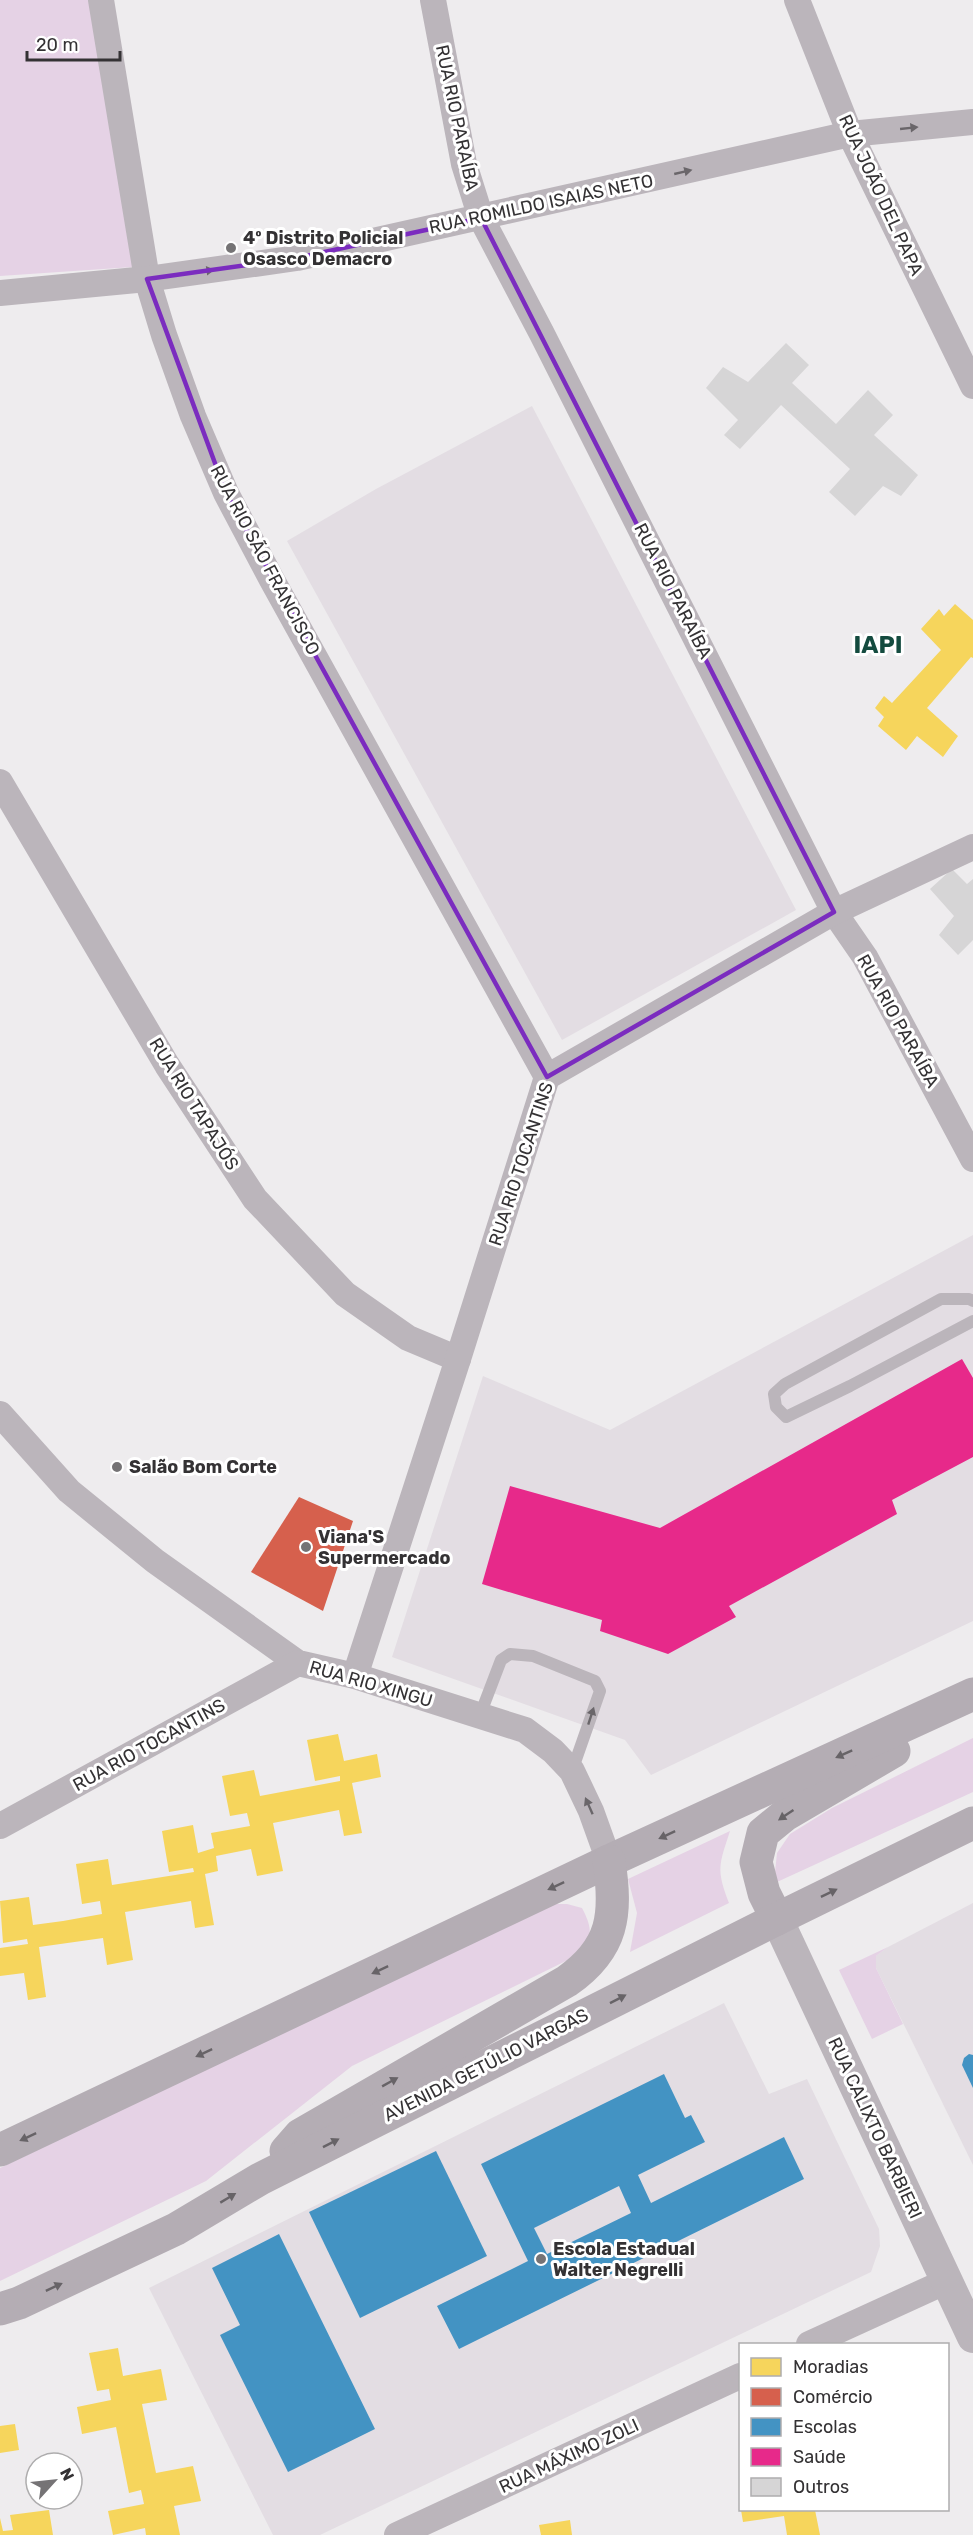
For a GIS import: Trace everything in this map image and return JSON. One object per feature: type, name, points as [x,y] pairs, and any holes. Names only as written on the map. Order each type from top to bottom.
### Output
[{"type":"main road","points":[[0,2150],[609,1861],[973,1694]]},
{"type":"main road","points":[[777,1918],[764,1893],[756,1862],[763,1833],[785,1815],[893,1753],[917,1721]]},
{"type":"main road","name":"AVENIDA GETÚLIO VARGAS","points":[[0,2309],[20,2303],[176,2229],[260,2179],[777,1918],[973,1823]]},
{"type":"main road","points":[[260,2179],[300,2135],[521,2008],[588,1966],[604,1943],[612,1912],[614,1894],[609,1861]]},
{"type":"street","name":"RUA RIO SÃO FRANCISCO","points":[[101,0],[147,279],[186,395],[226,493],[547,1077]]},
{"type":"street","name":"RUA RIO PARAÍBA","points":[[432,0],[464,164],[481,218],[834,912],[865,957],[973,1160]]},
{"type":"street","name":"RUA JOÃO DEL PAPA","points":[[797,0],[850,134],[973,386]]},
{"type":"street","name":"RUA ROMILDO ISAIAS NETO","points":[[0,293],[147,279],[297,258],[850,134],[973,122]]},
{"type":"street","name":"RUA RIO TAPAJÓS","points":[[0,782],[167,1065],[255,1199],[345,1294],[408,1338],[458,1359]]},
{"type":"street","name":"RUA RIO TOCANTINS","points":[[355,1676],[547,1077],[834,912],[973,847]]},
{"type":"street","name":"RUA RIO XINGU","points":[[0,1414],[69,1491],[155,1561],[298,1664],[355,1676],[525,1730],[554,1751],[572,1772],[591,1811],[609,1861]]},
{"type":"street","name":"RUA RIO TOCANTINS","points":[[0,1826],[298,1664]]},
{"type":"street","name":"RUA CALIXTO BARBIERI","points":[[777,1918],[973,2337]]},
{"type":"street","points":[[811,2343],[947,2281]]},
{"type":"street","name":"RUA MÁXIMO ZOLI","points":[[397,2535],[739,2377]]},
{"type":"lane","points":[[973,1301],[941,1299],[785,1384],[774,1394],[776,1407],[786,1417],[973,1321]]},
{"type":"lane","points":[[480,1715],[501,1660],[510,1654],[533,1656],[595,1681],[600,1691],[572,1772]]},
{"type":"highlighted area","points":[[481,218],[834,912],[547,1077],[226,493],[147,279],[297,258]]},
{"type":"shaded area","points":[[0,0],[91,0],[133,267],[0,276]]},
{"type":"shaded area","points":[[532,406],[796,910],[562,1040],[287,541],[376,489]]},
{"type":"shaded area","points":[[973,1235],[973,1621],[651,1775],[625,1740],[392,1657],[483,1376],[610,1430]]},
{"type":"shaded area","points":[[973,1738],[973,1792],[777,1882],[775,1872],[777,1853],[790,1834],[832,1808]]},
{"type":"shaded area","points":[[730,1831],[720,1867],[729,1903],[630,1952],[637,1913],[628,1879]]},
{"type":"shaded area","points":[[973,1903],[973,2165],[876,1968],[876,1956],[888,1947]]},
{"type":"shaded area","points":[[546,1904],[567,1904],[582,1908],[590,1934],[576,1956],[352,2066],[206,2181],[0,2281],[0,2168]]},
{"type":"shaded area","points":[[888,1947],[876,1956],[876,1968],[903,2024],[872,2039],[839,1970]]},
{"type":"shaded area","name":"Escola Estadual Walter Negrelli","points":[[724,2003],[769,2094],[807,2079],[879,2229],[880,2246],[871,2272],[320,2535],[273,2535],[149,2288]]},
{"type":"building: Moradias","points":[[955,604],[973,620],[973,658],[971,657],[927,708],[958,736],[943,757],[917,736],[906,750],[878,726],[884,717],[875,708],[884,696],[892,703],[941,650],[921,629],[939,609],[944,616]]},
{"type":"building: Moradias","points":[[338,1734],[344,1761],[377,1754],[381,1777],[352,1783],[362,1833],[344,1836],[339,1810],[273,1823],[283,1871],[257,1876],[251,1849],[216,1856],[218,1871],[205,1874],[214,1925],[195,1928],[191,1901],[125,1912],[133,1960],[107,1965],[103,1938],[39,1947],[46,1997],[28,2000],[24,1973],[0,1976],[0,1948],[28,1944],[27,1939],[3,1943],[0,1901],[29,1897],[33,1925],[63,1921],[102,1914],[100,1901],[82,1904],[76,1864],[108,1859],[112,1885],[194,1872],[193,1868],[169,1872],[162,1831],[193,1825],[198,1853],[214,1848],[211,1833],[250,1826],[247,1813],[230,1816],[222,1776],[254,1770],[260,1796],[340,1781],[340,1776],[315,1781],[307,1740]]},
{"type":"building: Moradias","points":[[118,2348],[123,2376],[161,2369],[167,2400],[142,2404],[156,2473],[193,2466],[201,2501],[174,2506],[180,2535],[146,2535],[145,2528],[113,2535],[108,2511],[144,2504],[141,2490],[129,2493],[116,2427],[82,2434],[77,2407],[111,2400],[109,2389],[97,2391],[89,2353]]},
{"type":"building: Moradias","points":[[15,2424],[19,2450],[0,2453],[0,2426]]},
{"type":"building: Moradias","points":[[49,2511],[53,2535],[0,2535],[0,2518],[3,2531],[13,2530],[10,2515]]},
{"type":"building: Moradias","points":[[741,2511],[815,2511],[820,2535],[787,2535],[784,2516],[743,2522]]},
{"type":"building: Moradias","points":[[570,2520],[572,2535],[541,2535],[539,2525]]},
{"type":"building: Comércio","name":"Viana'S Supermercado","points":[[299,1497],[353,1521],[323,1611],[251,1572]]},
{"type":"building: Escolas","points":[[969,2054],[973,2055],[973,2088],[962,2065],[964,2058]]},
{"type":"building: Escolas","points":[[664,2074],[685,2118],[691,2115],[705,2142],[638,2175],[651,2203],[784,2137],[804,2179],[459,2349],[437,2306],[528,2261],[481,2164]],"holes":[[[619,2186],[631,2213],[547,2254],[534,2228]]]},
{"type":"building: Escolas","points":[[436,2151],[487,2256],[360,2318],[309,2212]]},
{"type":"building: Escolas","points":[[279,2234],[375,2429],[288,2472],[220,2335],[240,2325],[212,2268]]},
{"type":"building: Saúde","points":[[962,1359],[973,1378],[973,1457],[892,1500],[897,1514],[729,1606],[736,1617],[668,1654],[600,1631],[602,1620],[482,1584],[510,1486],[660,1528]]},
{"type":"building: Outros","points":[[786,343],[809,365],[792,383],[836,424],[868,390],[893,415],[874,435],[918,475],[901,496],[883,486],[855,516],[829,492],[850,469],[781,405],[740,449],[724,435],[738,420],[706,388],[723,367],[748,382]]},
{"type":"building: Outros","points":[[952,869],[967,884],[973,879],[973,940],[958,955],[939,935],[954,916],[930,889]]},
{"type":"place","name":"4º Distrito Policial Osasco Demacro","points":[[231,248]]},
{"type":"place","name":"Salão Bom Corte","points":[[117,1467]]},
{"type":"place","name":"Viana'S Supermercado","points":[[306,1547]]},
{"type":"place","name":"Escola Estadual Walter Negrelli","points":[[541,2259]]},
{"type":"district","name":"IAPI","points":[[878,645]]}]
